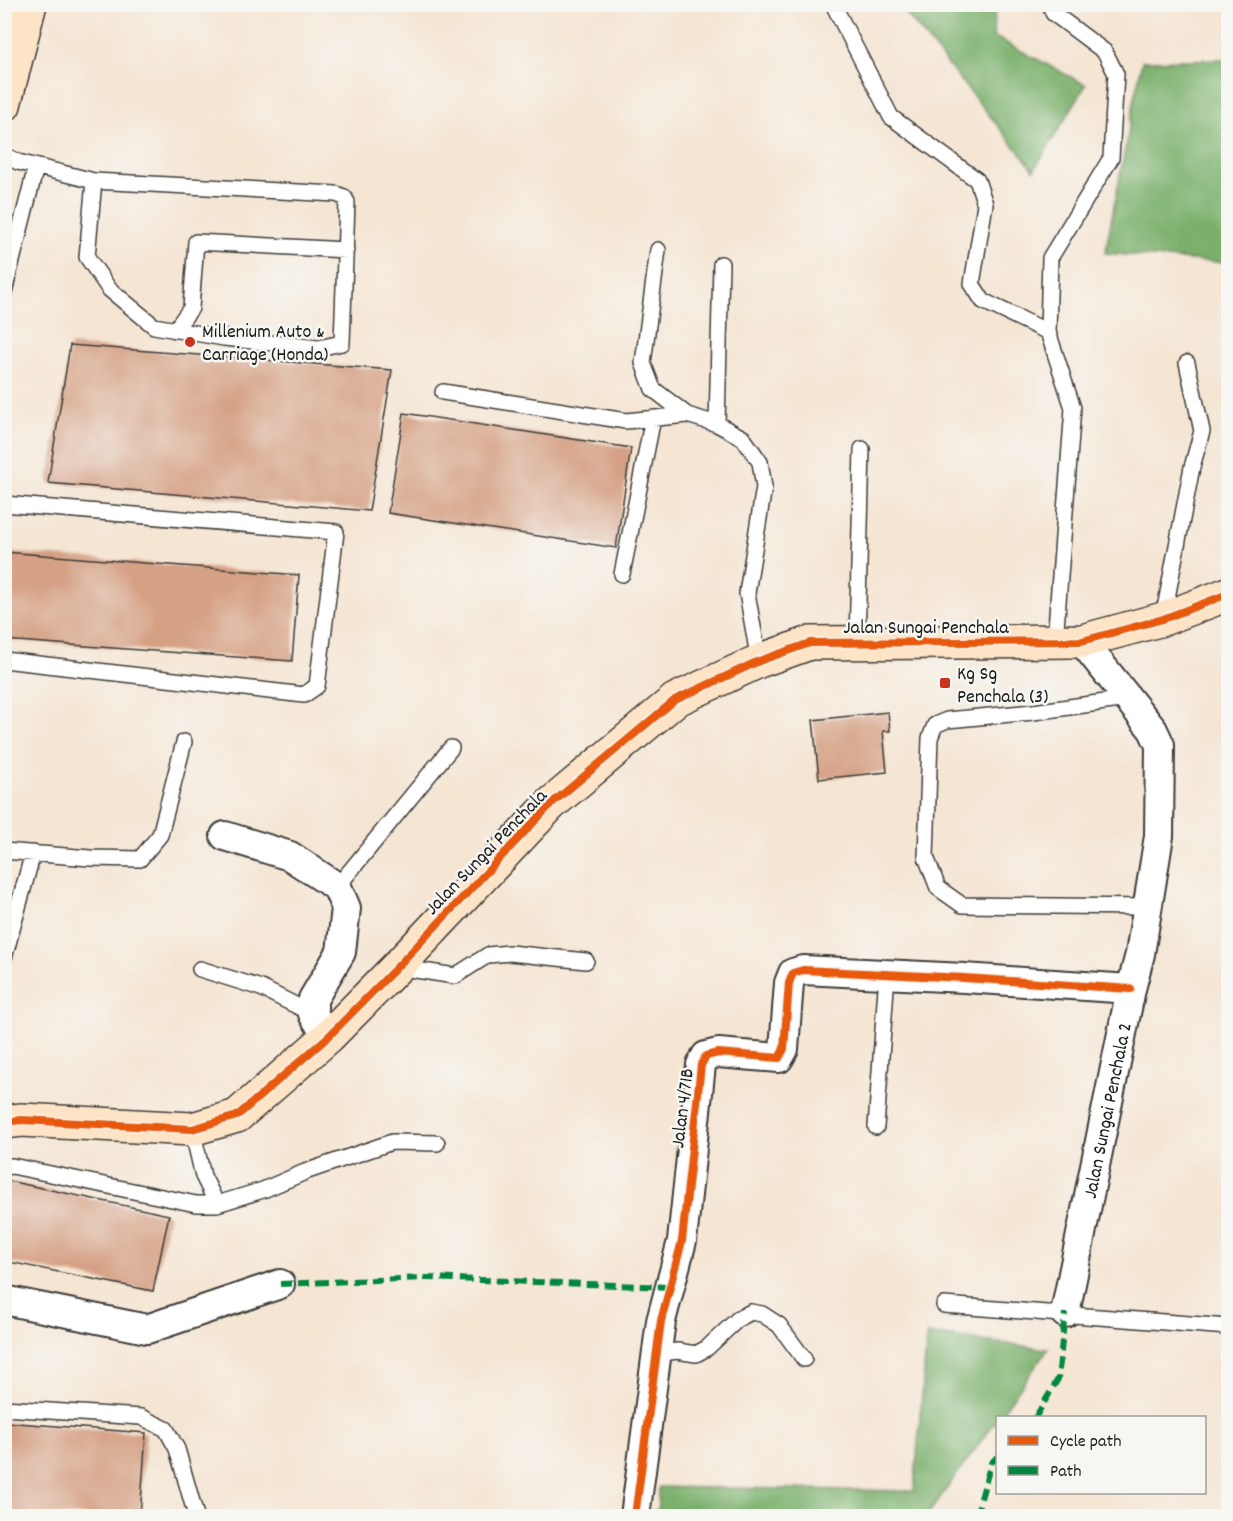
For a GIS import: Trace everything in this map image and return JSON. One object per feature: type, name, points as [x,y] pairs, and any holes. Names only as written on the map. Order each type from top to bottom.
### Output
[{"type":"street","points":[[4,105],[30,4]]},
{"type":"street","name":"Jalan Sungai Penchala","points":[[4,1122],[22,1120],[192,1129],[237,1116],[320,1026],[397,967],[560,796],[675,700],[759,661],[810,643],[1068,641],[1163,619],[1228,594]]},
{"type":"street","name":"Jalan Sungai Penchala 2","points":[[1065,1313],[1148,907],[1159,836],[1160,745],[1153,730],[1128,699],[1068,641]]},
{"type":"street","points":[[225,836],[290,856],[337,887],[346,908],[341,952],[313,999],[320,1026]]},
{"type":"street","name":"Jalan 4/71B","points":[[635,1516],[655,1354],[682,1241],[701,1065],[706,1056],[718,1053],[779,1058],[784,1049],[789,983],[793,973],[803,970],[1131,989]]},
{"type":"street","points":[[4,1300],[147,1329],[280,1284]]},
{"type":"lane","points":[[833,4],[891,117],[977,180],[985,204],[972,284],[983,301],[1048,332]]},
{"type":"lane","points":[[1050,4],[1053,13],[1105,52],[1116,74],[1112,158],[1050,258],[1048,332],[1073,408],[1068,641]]},
{"type":"lane","points":[[4,155],[18,162],[94,181],[336,194],[344,197],[347,202],[342,343],[318,348],[154,326],[109,289],[87,257],[94,181]]},
{"type":"lane","points":[[4,292],[36,167]]},
{"type":"lane","points":[[175,330],[190,308],[196,242],[346,250]]},
{"type":"lane","points":[[658,250],[644,363],[653,389],[687,415],[717,424],[743,438],[760,462],[764,486],[747,593],[759,661]]},
{"type":"lane","points":[[717,424],[721,264]]},
{"type":"lane","points":[[1163,619],[1192,467],[1202,431],[1187,363]]},
{"type":"lane","points":[[442,392],[626,421],[687,415]]},
{"type":"lane","points":[[622,574],[653,418]]},
{"type":"lane","points":[[857,642],[862,449]]},
{"type":"lane","points":[[4,504],[336,532],[317,686],[304,695],[4,660]]},
{"type":"lane","points":[[1128,699],[1032,712],[947,720],[935,725],[930,738],[926,857],[938,888],[962,905],[1148,907]]},
{"type":"lane","points":[[4,851],[90,858],[140,859],[160,835],[184,742]]},
{"type":"lane","points":[[337,887],[451,748]]},
{"type":"lane","points":[[4,958],[33,853]]},
{"type":"lane","points":[[397,967],[455,976],[488,955],[510,952],[586,961]]},
{"type":"lane","points":[[200,969],[261,988],[320,1026]]},
{"type":"lane","points":[[876,1127],[887,974]]},
{"type":"lane","points":[[192,1129],[203,1176],[218,1204]]},
{"type":"lane","points":[[4,1167],[12,1166],[196,1204],[218,1204],[263,1190],[305,1172],[392,1142],[437,1143]]},
{"type":"lane","points":[[944,1305],[1228,1327]]},
{"type":"lane","points":[[655,1354],[677,1351],[696,1354],[707,1348],[738,1319],[751,1312],[762,1314],[779,1325],[804,1359]]},
{"type":"lane","points":[[4,1408],[141,1417],[166,1429],[177,1449],[196,1516]]},
{"type":"green space","points":[[899,5],[996,5],[993,36],[1086,85],[1034,170]]},
{"type":"green space","points":[[1228,59],[1228,263],[1105,253],[1142,61]]},
{"type":"green space","points":[[927,1334],[1048,1349],[999,1416],[996,1416],[996,1421],[929,1513],[930,1516],[657,1516],[659,1487],[914,1491]]},
{"type":"building","points":[[70,345],[392,370],[369,511],[48,483]]},
{"type":"building","points":[[404,413],[631,448],[616,548],[388,513]]},
{"type":"building","points":[[4,552],[299,575],[292,661],[4,640]]},
{"type":"building","points":[[888,712],[890,731],[883,731],[887,772],[819,779],[813,720]]},
{"type":"building","points":[[4,1180],[169,1215],[153,1291],[4,1261]]},
{"type":"building","points":[[4,1422],[146,1433],[140,1516],[4,1516]]},
{"type":"marked path","points":[[280,1284],[427,1278],[670,1287]]},
{"type":"marked path","points":[[1036,1416],[1058,1379],[1065,1313]]},
{"type":"marked path","points":[[976,1516],[991,1463],[996,1458]]},
{"type":"cycle path","points":[[4,1122],[22,1120],[192,1129],[237,1116],[328,1037],[551,804],[675,700],[759,661],[810,643],[1082,641],[1163,619],[1228,594]]},
{"type":"cycle path","points":[[635,1516],[661,1321],[682,1241],[701,1065],[706,1056],[718,1053],[779,1058],[784,1049],[789,983],[793,973],[803,970],[1131,989]]},
{"type":"place","name":"Millenium Auto & Carriage (Honda)","points":[[190,342]]},
{"type":"place","name":"Kg Sg Penchala (3)","points":[[945,683]]}]
